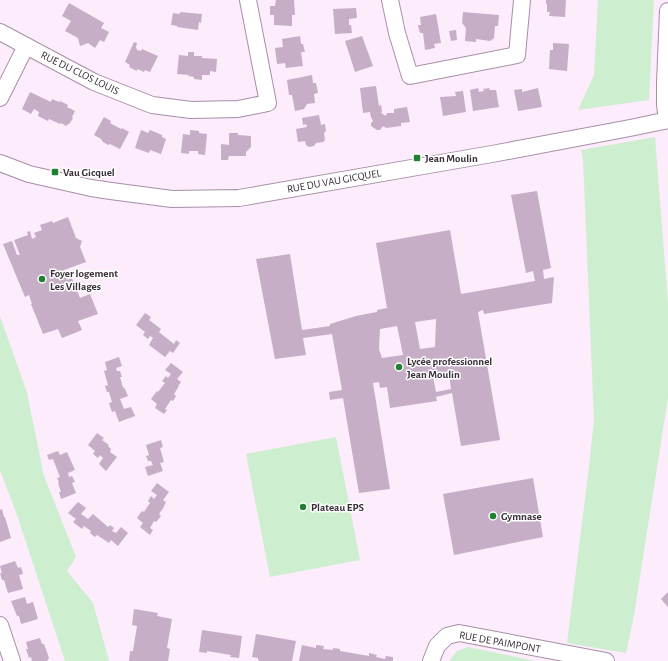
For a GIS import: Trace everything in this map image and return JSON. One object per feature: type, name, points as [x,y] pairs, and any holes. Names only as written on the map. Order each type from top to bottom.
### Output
[{"type":"street","name":"RUE DU CLOS LOUIS","points":[[26,46],[94,82],[152,105],[191,110],[238,109],[268,103],[248,0]]},
{"type":"street","points":[[390,0],[397,33],[410,76],[517,55],[522,0]]},
{"type":"street","points":[[668,11],[665,82],[665,105],[668,120]]},
{"type":"street","points":[[0,32],[26,46],[0,98]]},
{"type":"street","name":"RUE DU VAU GICQUEL","points":[[0,163],[29,174],[111,191],[172,199],[239,198],[363,175],[485,155],[668,120]]},
{"type":"street","points":[[0,624],[12,661]]},
{"type":"street","name":"RUE DE PAIMPONT","points":[[431,661],[437,646],[447,636],[459,633],[606,661]]},
{"type":"green space","points":[[598,0],[654,0],[649,100],[578,110],[594,75]]},
{"type":"green space","points":[[655,137],[668,304],[668,397],[634,615],[626,653],[567,643],[594,420],[583,159],[581,150]]},
{"type":"green space","points":[[0,316],[27,393],[44,476],[76,557],[67,571],[93,603],[109,661],[65,661],[17,515],[0,470]]},
{"type":"green space","name":"Plateau EPS","points":[[336,437],[360,560],[270,577],[246,454]]},
{"type":"green space","points":[[468,647],[535,661],[449,661],[457,651]]},
{"type":"building","points":[[276,0],[294,0],[295,15],[292,15],[292,26],[274,25],[274,15],[270,15],[270,6],[275,6]]},
{"type":"building","points":[[546,0],[566,0],[565,17],[549,16],[550,12],[547,12]]},
{"type":"building","points":[[69,3],[104,23],[101,28],[109,32],[104,42],[100,40],[95,48],[88,43],[80,46],[78,38],[65,31],[71,21],[62,16]]},
{"type":"building","points":[[356,8],[357,18],[349,19],[349,25],[351,25],[352,33],[335,34],[333,9]]},
{"type":"building","points":[[180,12],[202,14],[201,23],[199,22],[198,30],[171,25],[173,13],[180,14]]},
{"type":"building","points":[[463,12],[499,15],[498,26],[495,26],[494,38],[490,41],[476,39],[476,42],[465,41],[466,28],[462,23]]},
{"type":"building","points":[[436,14],[441,43],[434,44],[435,48],[425,50],[423,33],[420,33],[418,25],[421,25],[420,17]]},
{"type":"building","points":[[456,30],[457,40],[451,41],[449,31]]},
{"type":"building","points":[[300,36],[301,44],[303,44],[305,52],[301,52],[303,66],[286,68],[285,63],[277,64],[275,48],[283,47],[282,39]]},
{"type":"building","points":[[362,36],[373,66],[355,72],[345,41]]},
{"type":"building","points":[[134,42],[137,43],[137,50],[141,51],[142,49],[158,56],[150,72],[145,70],[144,72],[137,69],[137,71],[129,67],[130,65],[125,62]]},
{"type":"building","points":[[553,43],[569,44],[567,71],[549,69],[550,50],[553,50]]},
{"type":"building","points":[[188,52],[194,52],[194,56],[202,56],[202,58],[217,59],[216,72],[210,71],[210,75],[202,75],[202,80],[194,79],[194,77],[188,76],[189,75],[177,74],[179,55],[188,56]]},
{"type":"building","points":[[312,75],[313,83],[316,83],[318,93],[314,94],[315,103],[307,104],[304,109],[295,111],[292,95],[289,95],[287,80]]},
{"type":"building","points":[[376,86],[379,106],[381,105],[381,113],[386,116],[387,113],[394,113],[394,109],[407,107],[410,122],[401,123],[401,126],[386,128],[383,126],[380,130],[377,130],[371,126],[373,121],[370,112],[363,113],[360,88]]},
{"type":"building","points":[[478,88],[479,92],[484,91],[483,89],[489,88],[490,90],[496,90],[499,107],[473,111],[470,90]]},
{"type":"building","points":[[538,88],[542,107],[518,111],[514,90],[522,89],[522,92]]},
{"type":"building","points":[[463,91],[466,112],[443,116],[440,97],[456,96],[455,92]]},
{"type":"building","points":[[30,92],[51,102],[52,99],[68,105],[67,107],[75,111],[70,123],[66,126],[49,119],[48,121],[38,116],[39,112],[34,109],[31,114],[22,109]]},
{"type":"building","points":[[319,115],[321,125],[325,124],[325,140],[309,147],[306,145],[305,141],[298,142],[296,129],[307,127],[306,124],[303,125],[302,118]]},
{"type":"building","points":[[104,117],[111,121],[110,123],[129,132],[120,149],[110,144],[108,145],[94,135]]},
{"type":"building","points":[[141,130],[148,133],[150,130],[162,135],[162,137],[166,139],[161,154],[150,150],[149,153],[135,148]]},
{"type":"building","points":[[190,130],[207,134],[205,155],[198,154],[198,151],[189,151],[189,154],[181,153],[183,134],[190,135]]},
{"type":"building","points":[[229,133],[238,133],[238,135],[251,136],[251,147],[246,152],[246,156],[229,156],[228,160],[221,160],[221,144],[229,145]]},
{"type":"building","points":[[537,191],[551,268],[543,270],[544,279],[554,277],[552,303],[484,314],[483,310],[478,312],[500,440],[461,446],[452,393],[436,397],[437,401],[390,408],[387,387],[380,388],[379,382],[373,383],[390,489],[359,493],[343,398],[330,400],[329,392],[342,390],[332,334],[303,338],[306,355],[275,359],[256,259],[290,254],[302,330],[330,326],[330,324],[387,308],[376,243],[450,230],[461,294],[535,281],[533,271],[526,273],[511,195]],"holes":[[[436,319],[435,347],[420,349],[415,322]],[[397,326],[403,355],[382,358],[379,349],[380,329]],[[449,374],[451,389],[436,392],[433,377]]]},
{"type":"building","name":"Foyer logement Les Villages","points":[[68,217],[76,238],[82,241],[80,247],[86,262],[64,270],[67,280],[72,278],[80,298],[90,294],[98,314],[78,321],[82,330],[62,338],[58,329],[43,334],[29,295],[25,297],[3,244],[12,241],[17,255],[20,255],[14,240],[28,235],[27,232],[30,231],[32,239],[36,237],[34,233],[42,230],[40,225],[52,221],[53,223]]},
{"type":"building","points":[[145,313],[151,317],[149,320],[161,329],[159,332],[174,344],[176,340],[180,343],[173,353],[170,351],[165,357],[149,345],[153,338],[150,336],[148,339],[143,335],[145,332],[136,325]]},
{"type":"building","points":[[119,357],[122,366],[116,368],[117,371],[120,371],[123,388],[124,387],[128,396],[120,399],[124,409],[131,407],[135,416],[119,422],[115,411],[112,412],[109,403],[112,402],[109,392],[107,392],[105,386],[108,385],[104,371],[107,370],[105,362]]},
{"type":"building","points":[[171,363],[183,372],[177,379],[181,382],[174,394],[176,396],[173,401],[171,400],[165,409],[167,410],[164,414],[155,408],[157,404],[151,399],[165,383],[162,381],[166,376],[168,378],[171,374],[165,370]]},
{"type":"building","points":[[97,433],[104,438],[102,440],[109,445],[108,446],[111,449],[110,452],[117,457],[106,471],[99,464],[103,458],[100,455],[98,458],[93,454],[95,451],[88,445]]},
{"type":"building","points":[[161,440],[163,447],[160,448],[164,462],[160,463],[163,471],[148,476],[145,467],[153,465],[151,461],[148,461],[146,456],[149,455],[146,445]]},
{"type":"building","points":[[58,451],[60,455],[67,452],[75,470],[68,473],[69,477],[72,476],[75,482],[72,483],[76,493],[61,499],[59,492],[61,492],[57,478],[60,477],[53,459],[49,460],[47,455]]},
{"type":"building","name":"Gymnase","points":[[533,478],[543,537],[454,555],[443,494]]},
{"type":"building","points":[[157,483],[169,492],[163,500],[166,502],[159,514],[161,516],[156,522],[154,521],[150,528],[153,530],[150,535],[140,527],[143,523],[137,518],[142,511],[144,512],[150,503],[148,501],[151,496],[154,499],[157,495],[151,491]]},
{"type":"building","points":[[78,502],[86,508],[81,514],[88,519],[93,514],[108,527],[110,525],[114,528],[112,531],[116,533],[121,527],[128,533],[118,546],[111,540],[109,543],[97,535],[95,537],[90,533],[91,531],[84,526],[82,529],[73,522],[76,519],[68,513]]},
{"type":"building","points":[[2,509],[11,538],[0,542],[0,510]]},
{"type":"building","points":[[15,561],[18,568],[21,567],[23,574],[19,575],[23,589],[8,593],[4,580],[2,580],[0,566]]},
{"type":"building","points":[[668,592],[668,607],[661,599]]},
{"type":"building","points":[[25,597],[27,604],[33,602],[38,619],[21,624],[19,616],[17,616],[11,601]]},
{"type":"building","points":[[134,609],[158,613],[157,616],[172,619],[167,648],[170,649],[168,661],[129,661],[130,651],[133,651],[137,626],[132,625]]},
{"type":"building","points":[[202,630],[242,636],[239,658],[230,657],[231,655],[207,651],[207,653],[199,652]]},
{"type":"building","points":[[256,634],[296,641],[292,661],[259,661],[258,658],[252,657]]},
{"type":"building","points":[[40,638],[49,658],[47,661],[32,661],[31,657],[29,658],[26,649],[28,649],[26,642]]},
{"type":"building","points":[[302,645],[316,648],[316,645],[324,646],[323,649],[340,649],[340,651],[369,656],[369,653],[377,655],[376,657],[385,659],[386,656],[393,657],[393,661],[299,661]]},
{"type":"place","name":"Jean Moulin","points":[[417,158]]},
{"type":"place","name":"Vau Gicquel","points":[[55,172]]},
{"type":"place","name":"Foyer logement Les Villages","points":[[42,279]]},
{"type":"place","name":"Lycée professionnel Jean Moulin","points":[[399,367]]},
{"type":"place","name":"Plateau EPS","points":[[303,507]]},
{"type":"place","name":"Gymnase","points":[[493,516]]}]
